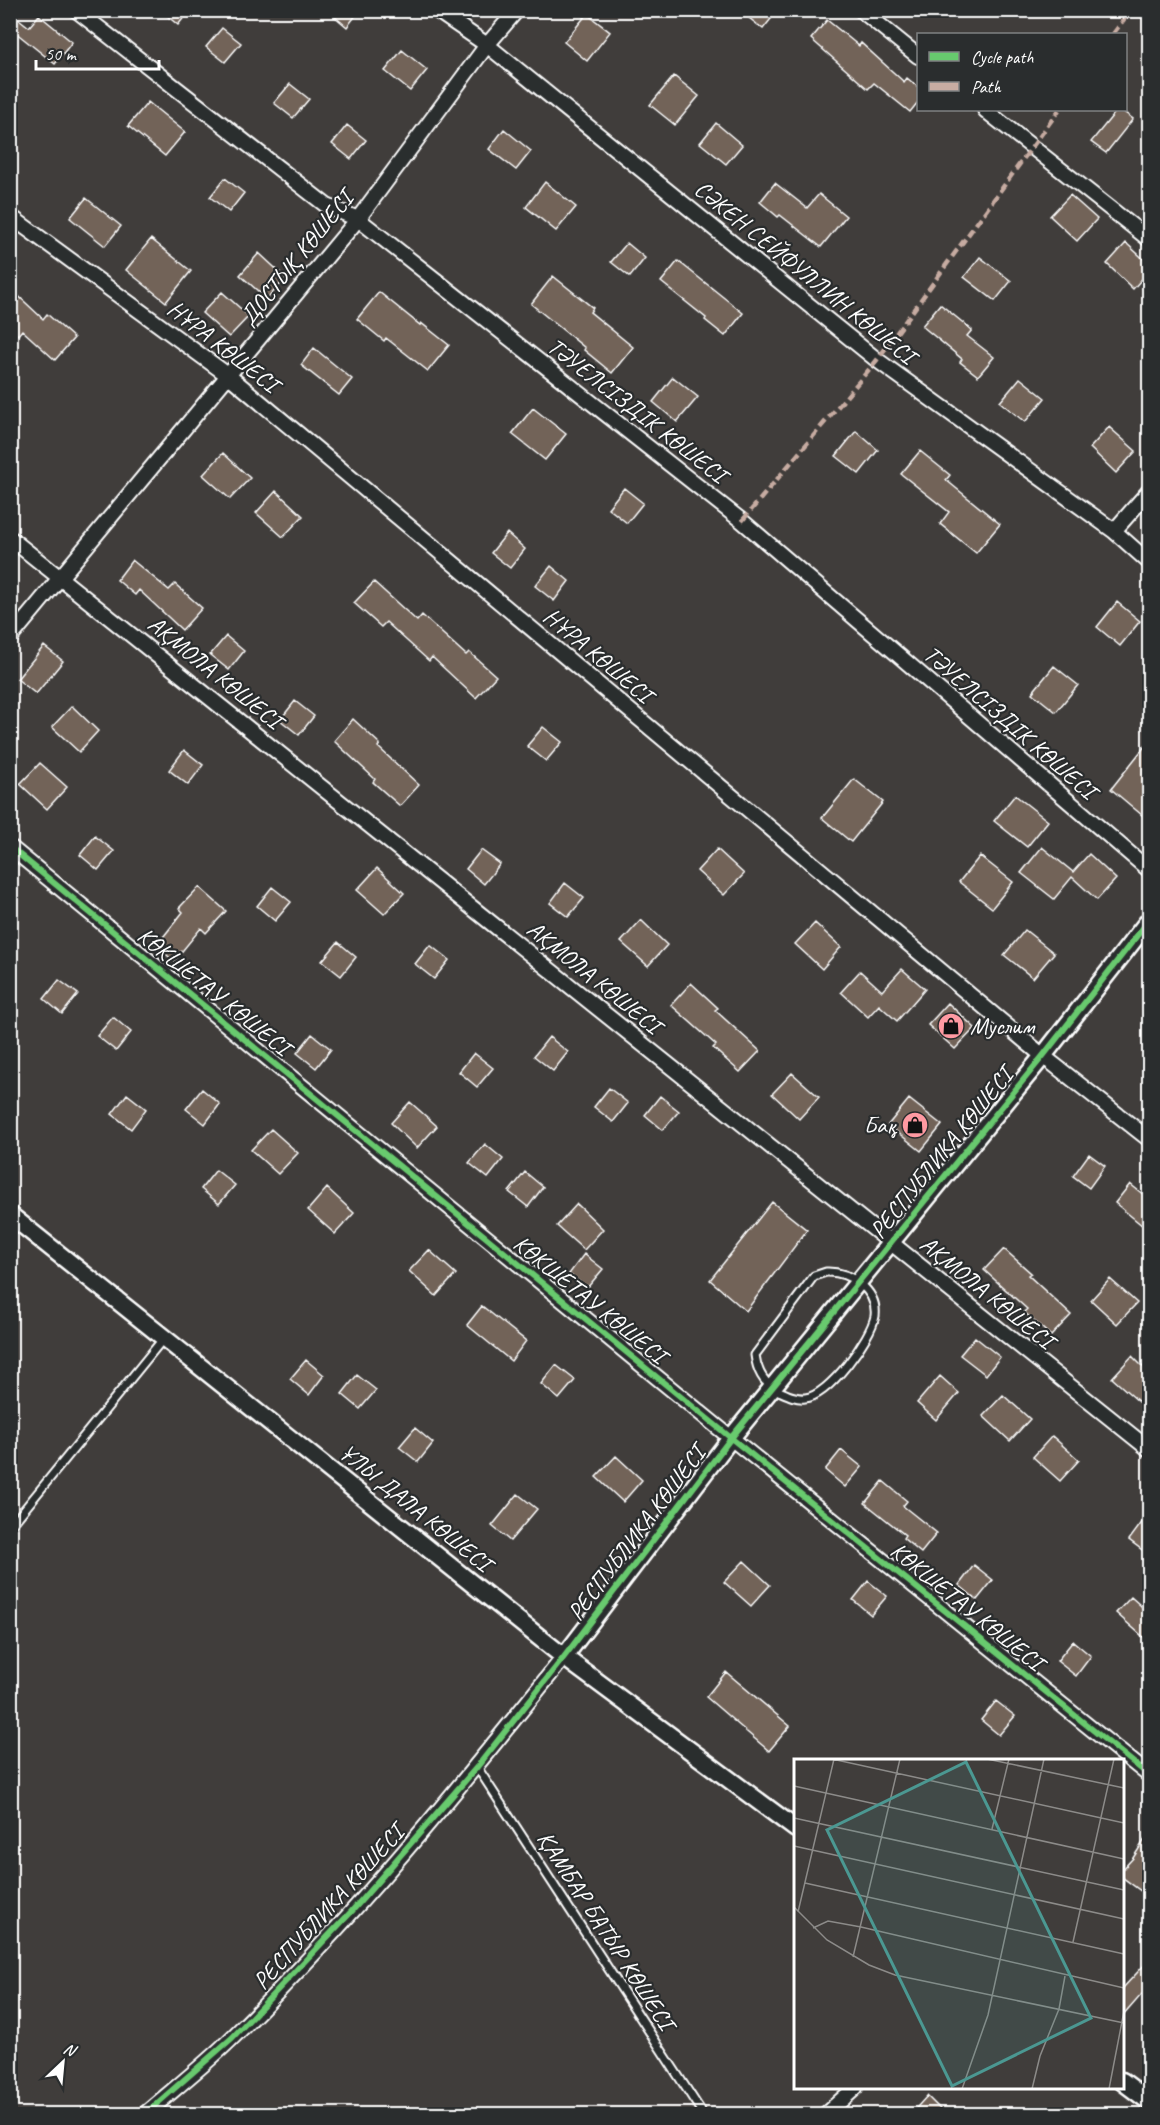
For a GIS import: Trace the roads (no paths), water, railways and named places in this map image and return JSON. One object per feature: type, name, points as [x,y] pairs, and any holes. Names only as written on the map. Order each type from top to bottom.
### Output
[{"type":"street","name":"ТӘУЕЛСІЗДІК КӨШЕСІ","points":[[76,10],[327,206],[358,219],[742,521],[1149,871]]},
{"type":"street","name":"СӘКЕН СЕЙФУЛЛИН КӨШЕСІ","points":[[436,10],[487,45],[877,360],[1114,531],[1149,563]]},
{"type":"street","name":"ДОСТЫҚ КӨШЕСІ","points":[[10,638],[358,219],[487,45],[517,10]]},
{"type":"street","points":[[861,10],[917,55]]},
{"type":"street","points":[[987,111],[1149,240]]},
{"type":"street","name":"НҰРА КӨШЕСІ","points":[[10,216],[229,376],[1043,1056],[1149,1140]]},
{"type":"street","points":[[1114,531],[1149,490]]},
{"type":"street","name":"АҚМОЛА КӨШЕСІ","points":[[10,538],[1149,1450]]},
{"type":"street","name":"КӨКШЕТАУ КӨШЕСІ","points":[[10,847],[1123,1759]]},
{"type":"street","name":"РЕСПУБЛИКА КӨШЕСІ","points":[[145,2115],[232,2038],[352,1911],[477,1767],[731,1438],[1043,1056],[1149,919]]},
{"type":"street","name":"ҰЛЫ ДАЛА КӨШЕСІ","points":[[10,1215],[564,1657],[794,1828]]},
{"type":"street","name":"КӨКШЕТАУ КӨШЕСІ","points":[[1125,1761],[1149,1776]]},
{"type":"street","points":[[1124,2082],[1149,2102]]},
{"type":"street","points":[[826,2115],[854,2089]]},
{"type":"lane","points":[[826,1272],[837,1272],[859,1281],[873,1303],[875,1314],[872,1325],[846,1366],[821,1393],[807,1398],[796,1398],[773,1388],[760,1376],[755,1354],[814,1276],[826,1272]]},
{"type":"lane","points":[[10,1527],[165,1337]]},
{"type":"lane","name":"ҚАМБАР БАТЫР КӨШЕСІ","points":[[477,1767],[703,2115]]},
{"type":"place","name":"Муслим","points":[[951,1026]]},
{"type":"place","name":"Бақ","points":[[915,1125]]}]
